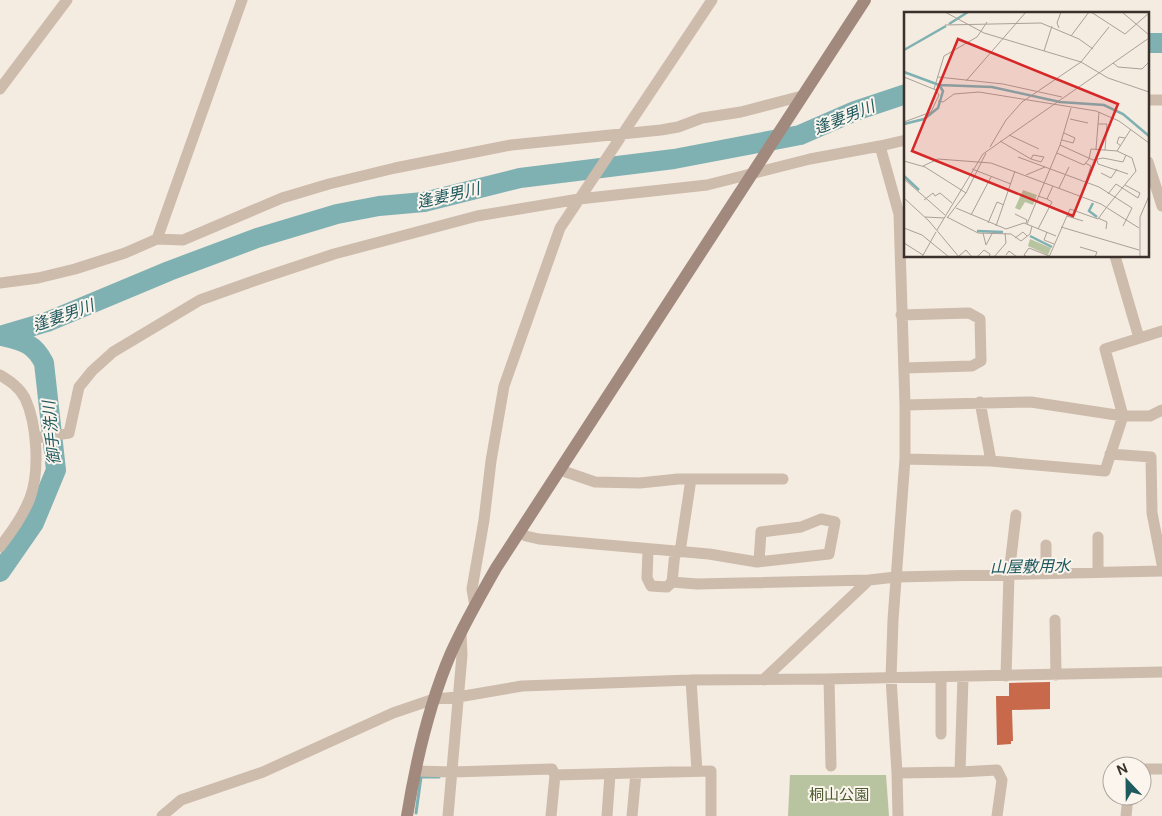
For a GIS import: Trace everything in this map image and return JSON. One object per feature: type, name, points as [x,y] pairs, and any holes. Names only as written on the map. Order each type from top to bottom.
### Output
[{"type":"street","points":[[0,89],[67,0]]},
{"type":"street","points":[[157,239],[242,0]]},
{"type":"street","points":[[475,606],[472,589],[484,520],[490,460],[504,386],[560,228],[712,0]]},
{"type":"street","points":[[407,816],[434,699],[451,654],[496,568],[865,0]]},
{"type":"street","points":[[0,283],[38,278],[74,269],[125,253],[157,239],[183,240],[282,198],[395,168],[511,145],[661,130],[678,127],[702,118],[741,112],[800,99]]},
{"type":"street","points":[[39,437],[69,432],[79,387],[92,371],[113,352],[200,300],[334,254],[477,216],[580,197],[707,185],[754,170],[904,140]]},
{"type":"street","points":[[880,146],[902,216],[905,459],[891,678],[898,816]]},
{"type":"street","points":[[1150,168],[1162,206]]},
{"type":"street","points":[[1116,258],[1139,338]]},
{"type":"street","points":[[902,315],[969,313],[980,319],[981,360],[972,366],[904,368]]},
{"type":"street","points":[[905,459],[991,461],[1105,471],[1122,416],[1105,350],[1162,330]]},
{"type":"street","points":[[0,375],[13,382],[25,398],[39,437],[35,478],[31,496],[18,524],[0,547]]},
{"type":"street","points":[[980,402],[991,461]]},
{"type":"street","points":[[905,405],[1030,402],[1122,416],[1150,416],[1162,410]]},
{"type":"street","points":[[1110,454],[1150,457],[1152,514],[1162,564]]},
{"type":"street","points":[[560,470],[595,482],[640,483],[691,479],[784,479]]},
{"type":"street","points":[[648,550],[647,578],[651,586],[667,588],[672,582],[691,479]]},
{"type":"street","points":[[1006,676],[1009,574],[1016,515]]},
{"type":"street","points":[[520,531],[526,536],[539,539],[709,554],[759,561],[830,554],[835,522],[820,519],[801,527],[761,532],[759,561]]},
{"type":"street","points":[[1098,537],[1098,572]]},
{"type":"street","points":[[1046,545],[1046,574]]},
{"type":"street","points":[[672,582],[697,584],[1162,571]]},
{"type":"street","points":[[763,680],[869,580]]},
{"type":"street","points":[[1055,620],[1056,675]]},
{"type":"street","points":[[448,816],[463,646],[461,633]]},
{"type":"street","points":[[162,816],[181,800],[263,772],[394,713],[434,699],[541,684],[1162,672]]},
{"type":"street","points":[[941,677],[941,734]]},
{"type":"street","points":[[960,772],[963,677]]},
{"type":"street","points":[[829,679],[831,766]]},
{"type":"street","points":[[691,680],[697,771]]},
{"type":"street","points":[[416,772],[552,769],[555,775],[551,816]]},
{"type":"street","points":[[897,773],[997,770],[1002,780],[997,816]]},
{"type":"street","points":[[555,775],[711,771],[710,816]]},
{"type":"street","points":[[632,816],[636,773]]},
{"type":"street","points":[[607,816],[610,774]]},
{"type":"green space","name":"桐山公園","points":[[790,775],[886,775],[889,816],[788,816]]},
{"type":"building","points":[[1050,682],[1050,709],[1012,710],[1013,741],[1011,741],[1011,744],[997,745],[996,696],[1009,696],[1009,683]]},
{"type":"waterway","name":"逢妻男川","points":[[1150,43],[1162,43]]},
{"type":"waterway","name":"逢妻男川","points":[[0,336],[47,322],[169,271],[257,238],[337,214],[379,206],[424,202],[520,178],[674,159],[800,135],[855,111],[904,95]]},
{"type":"waterway","name":"御手洗川","points":[[0,572],[34,523],[56,470],[44,363],[32,347],[2,336]]},
{"type":"waterway","points":[[416,813],[421,777],[439,777]]},
{"type":"water label","name":"山屋敷用水","points":[[1030,566]]}]
